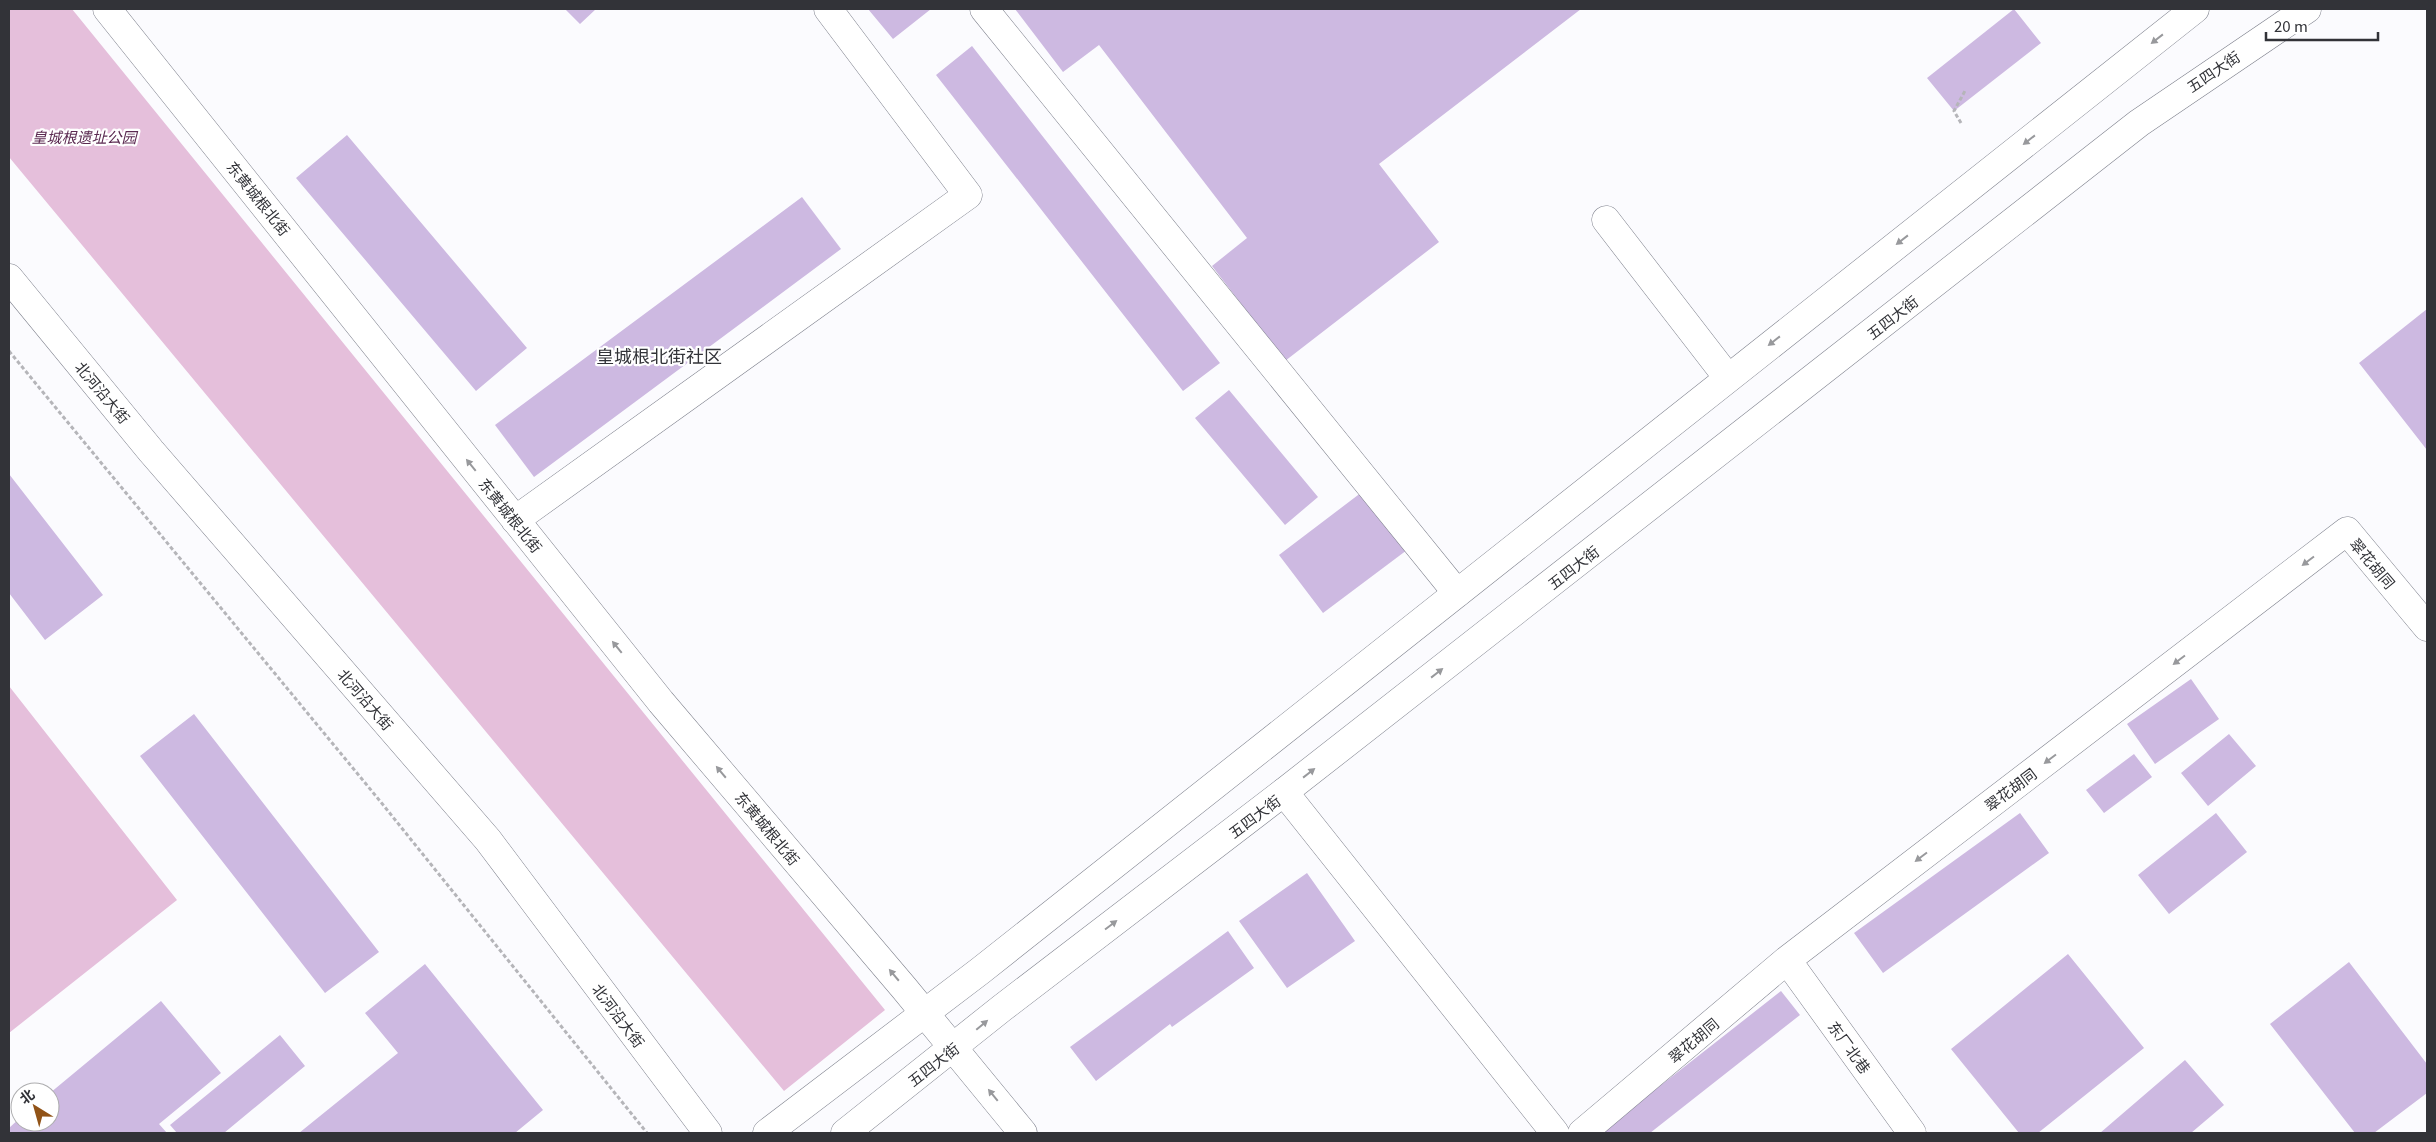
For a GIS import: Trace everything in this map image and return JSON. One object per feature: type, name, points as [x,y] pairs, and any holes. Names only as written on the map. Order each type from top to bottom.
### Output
[{"type":"main road","name":"东黄城根北街","points":[[108,9],[661,702],[925,1013],[1023,1133]]},
{"type":"main road","points":[[515,520],[968,195],[828,9]]},
{"type":"main road","points":[[984,9],[1457,593]]},
{"type":"main road","points":[[768,1133],[925,1013],[2195,9]]},
{"type":"main road","name":"五四大街","points":[[845,1133],[2145,118],[2307,9]]},
{"type":"main road","points":[[1606,220],[1728,378]]},
{"type":"main road","name":"北河沿大街","points":[[9,278],[151,451],[488,840],[708,1133]]},
{"type":"main road","name":"翠花胡同","points":[[1582,1133],[1787,960],[2347,531],[2427,627]]},
{"type":"main road","points":[[1284,792],[1555,1133]]},
{"type":"main road","name":"东厂北巷","points":[[1787,960],[1912,1133]]},
{"type":"path","points":[[1961,123],[1954,111],[1966,89]]},
{"type":"path","points":[[9,350],[380,801],[647,1133]]},
{"type":"green space","name":"皇城根遗址公园","points":[[9,9],[72,9],[885,1010],[784,1091],[9,157]]},
{"type":"green space","points":[[9,686],[177,900],[9,1033]]},
{"type":"building","points":[[565,9],[596,9],[580,24]]},
{"type":"building","points":[[868,9],[931,9],[893,39]]},
{"type":"building","points":[[1015,9],[1581,9],[1379,164],[1439,242],[1285,361],[1212,266],[1247,238],[1099,45],[1063,72]]},
{"type":"building","points":[[2014,9],[2041,43],[1954,111],[1927,78]]},
{"type":"building","points":[[972,46],[1220,363],[1183,391],[936,75]]},
{"type":"building","points":[[347,135],[527,348],[476,391],[296,178]]},
{"type":"building","points":[[802,197],[841,249],[534,477],[495,425]]},
{"type":"building","points":[[2427,309],[2427,450],[2359,363]]},
{"type":"building","points":[[1229,390],[1318,497],[1285,525],[1195,418]]},
{"type":"building","points":[[9,474],[103,595],[45,640],[9,593]]},
{"type":"building","points":[[1362,492],[1407,550],[1323,613],[1279,555]]},
{"type":"building","points":[[2191,679],[2219,719],[2155,764],[2127,724]]},
{"type":"building","points":[[194,714],[379,952],[325,993],[140,756]]},
{"type":"building","points":[[2229,734],[2256,766],[2208,806],[2181,773]]},
{"type":"building","points":[[2134,754],[2152,777],[2104,813],[2086,790]]},
{"type":"building","points":[[2020,813],[2049,853],[1883,973],[1854,933]]},
{"type":"building","points":[[2216,813],[2247,852],[2169,914],[2138,875]]},
{"type":"building","points":[[1307,873],[1355,941],[1287,988],[1239,921]]},
{"type":"building","points":[[1228,931],[1254,968],[1172,1027],[1170,1024],[1096,1081],[1070,1047]]},
{"type":"building","points":[[2068,954],[2144,1048],[2038,1133],[2019,1133],[1951,1049]]},
{"type":"building","points":[[2349,962],[2427,1064],[2427,1093],[2374,1133],[2355,1133],[2270,1024]]},
{"type":"building","points":[[425,964],[543,1110],[515,1133],[299,1133],[398,1053],[365,1013]]},
{"type":"building","points":[[1781,991],[1800,1015],[1650,1133],[1600,1133]]},
{"type":"building","points":[[161,1001],[221,1073],[159,1124],[167,1133],[9,1133],[10,1127],[10,1132],[60,1132],[60,1085]]},
{"type":"building","points":[[280,1035],[305,1066],[224,1133],[177,1133],[170,1125]]},
{"type":"building","points":[[2185,1060],[2224,1105],[2191,1133],[2100,1133]]},
{"type":"district","name":"皇城根北街社区","points":[[659,355]]}]
